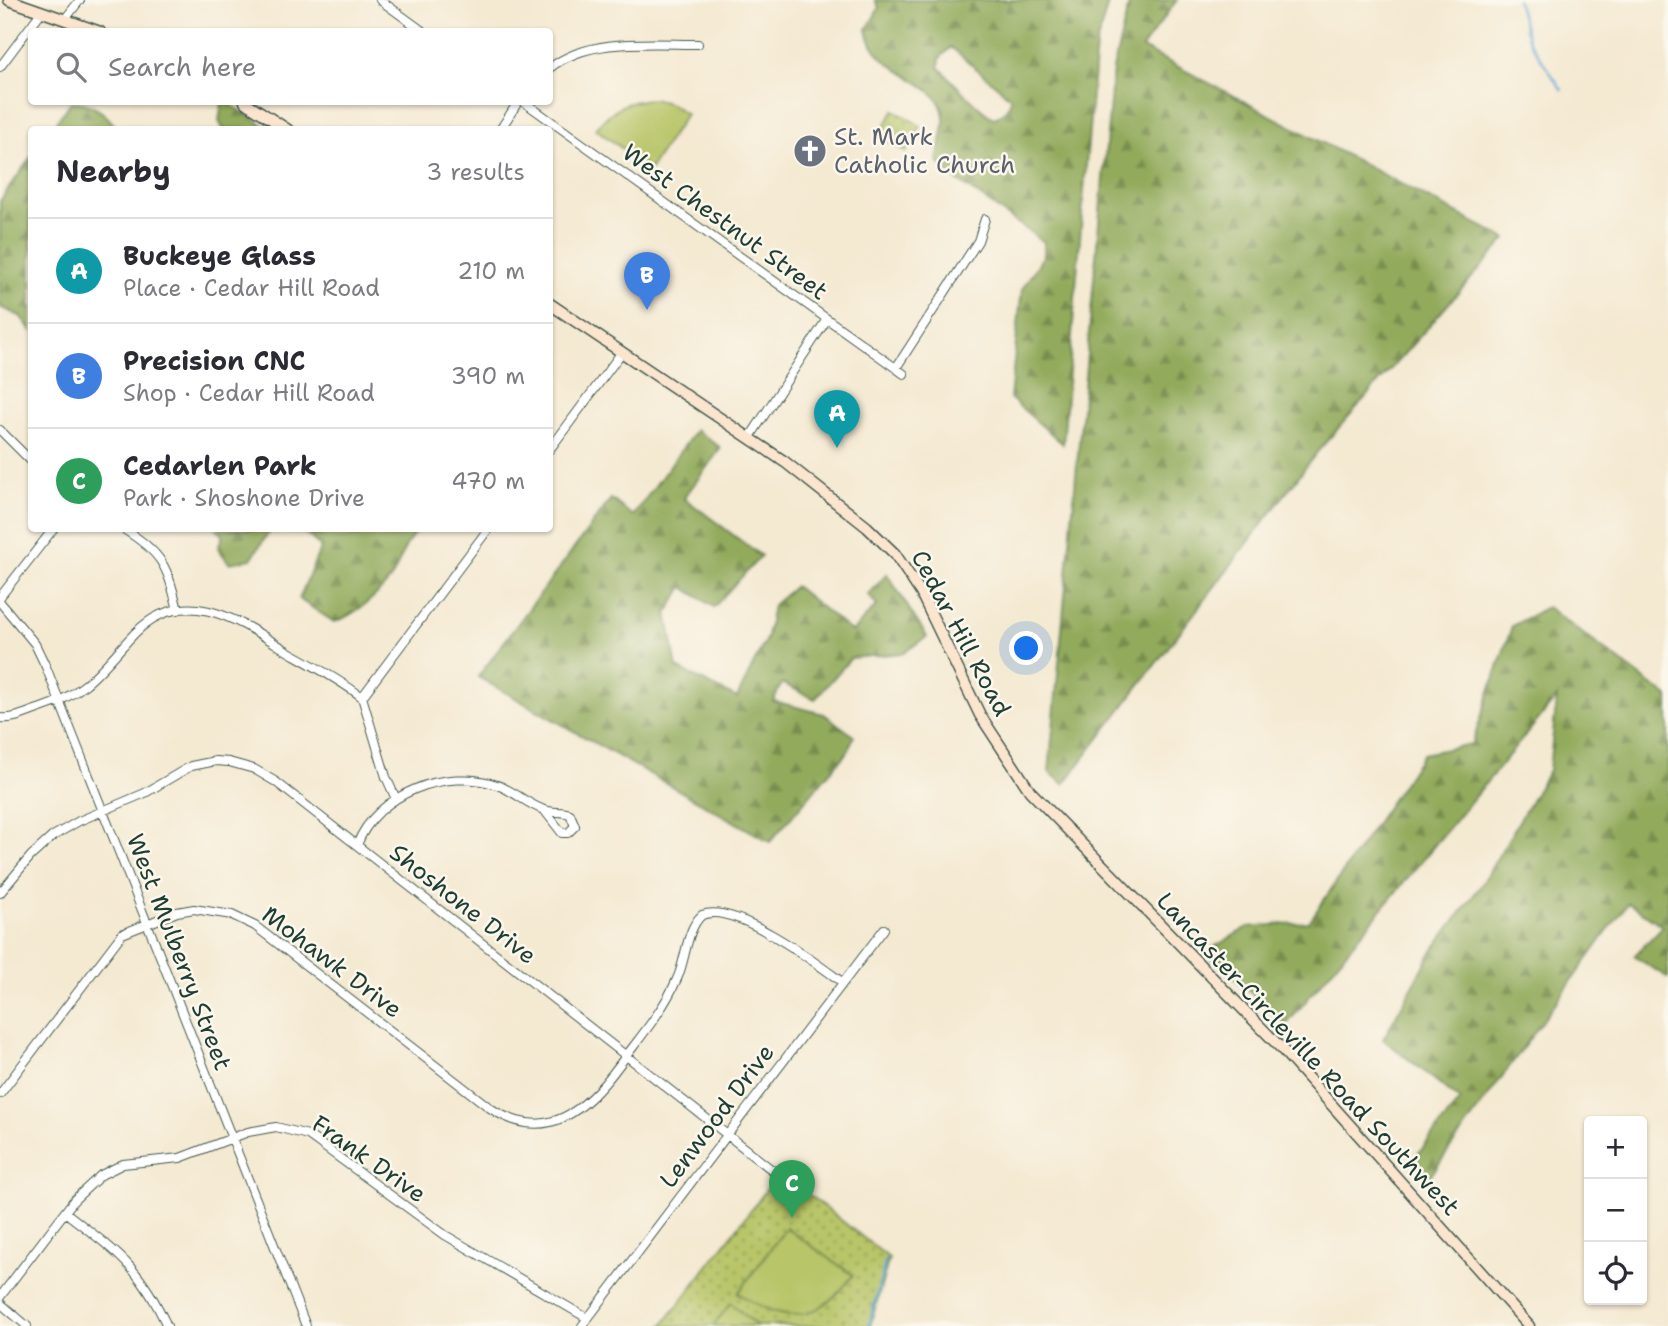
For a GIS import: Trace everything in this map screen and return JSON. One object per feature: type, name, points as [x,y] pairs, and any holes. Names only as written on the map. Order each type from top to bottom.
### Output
[{"type":"main road","points":[[9,0],[89,28]]},
{"type":"main road","points":[[250,105],[282,126]]},
{"type":"main road","name":"Cedar Hill Road","points":[[553,306],[750,438],[868,528],[903,564],[981,715],[1016,772],[1052,815]]},
{"type":"main road","name":"Lancaster-Circleville Road Southwest","points":[[1052,815],[1286,1053],[1529,1326]]},
{"type":"street","points":[[65,19],[80,0]]},
{"type":"street","points":[[380,0],[418,28]]},
{"type":"street","points":[[29,28],[42,11]]},
{"type":"street","points":[[1,66],[28,30]]},
{"type":"street","points":[[553,66],[564,57],[593,49],[698,44]]},
{"type":"street","points":[[503,126],[519,105]]},
{"type":"street","name":"West Chestnut Street","points":[[525,105],[900,371],[978,241],[985,219]]},
{"type":"street","points":[[750,438],[827,319]]},
{"type":"street","points":[[553,445],[622,352]]},
{"type":"street","points":[[0,430],[28,458]]},
{"type":"street","points":[[0,599],[51,532]]},
{"type":"street","points":[[128,532],[151,547],[164,562],[178,610]]},
{"type":"street","points":[[362,697],[486,532]]},
{"type":"street","name":"West Mulberry Street","points":[[0,599],[35,644],[60,701],[306,1326]]},
{"type":"street","points":[[0,718],[13,718],[60,701],[84,688],[137,631],[158,617],[178,610],[195,609],[233,618],[362,697],[386,777],[396,799]]},
{"type":"street","name":"Shoshone Drive","points":[[0,893],[42,845],[79,821],[104,813],[145,793],[191,766],[229,762],[265,775],[628,1055],[776,1173]]},
{"type":"street","points":[[357,845],[364,828],[396,799],[435,784],[471,780],[514,792],[545,811]]},
{"type":"street","name":"Mohawk Drive","points":[[0,1094],[122,934],[147,923],[194,909],[220,911],[244,920],[490,1108],[512,1119],[539,1124],[577,1112],[596,1096],[668,998],[697,919],[709,912],[722,914],[761,929],[842,982]]},
{"type":"street","name":"Lenwood Drive","points":[[584,1322],[884,929]]},
{"type":"street","name":"Frank Drive","points":[[0,1297],[91,1182],[112,1169],[139,1160],[180,1158],[231,1139],[276,1127],[308,1135],[445,1235],[584,1322]]},
{"type":"street","points":[[65,1212],[138,1273],[153,1294],[167,1326]]},
{"type":"street","points":[[0,1303],[27,1326]]},
{"type":"green space","points":[[875,0],[1109,0],[1096,45],[1063,444],[1010,398],[1022,289],[1044,255],[1044,242],[950,175],[937,161],[944,122],[940,104],[932,93],[881,57],[872,44],[867,29],[879,8]],"holes":[[[951,47],[1011,98],[1003,113],[994,118],[966,95],[939,67],[940,58]]]},
{"type":"green space","points":[[1130,0],[1177,0],[1142,48],[1506,239],[1318,451],[1064,784],[1049,772],[1113,69]]},
{"type":"green space","points":[[654,99],[671,104],[686,114],[650,169],[596,129],[621,106]]},
{"type":"green space","points":[[69,105],[87,105],[97,109],[115,126],[53,126]]},
{"type":"green space","points":[[222,105],[231,105],[265,126],[222,126],[219,121]]},
{"type":"green space","points":[[894,110],[921,126],[906,152],[879,136]]},
{"type":"green space","points":[[28,161],[28,326],[20,316],[0,307],[0,201]]},
{"type":"green space","points":[[696,430],[721,448],[684,498],[761,556],[714,607],[683,587],[667,613],[677,668],[737,698],[767,637],[773,605],[795,586],[852,632],[877,605],[868,595],[887,574],[927,637],[903,653],[851,658],[815,699],[782,683],[773,701],[824,714],[854,736],[848,751],[770,842],[478,677],[611,499],[633,516]]},
{"type":"green space","points":[[220,532],[269,532],[251,559],[229,563],[218,548],[223,535]]},
{"type":"green space","points":[[304,532],[416,532],[383,588],[359,609],[334,622],[299,599],[321,547]]},
{"type":"green space","points":[[1547,607],[1668,697],[1668,978],[1634,956],[1663,926],[1628,903],[1428,1179],[1411,1163],[1460,1100],[1383,1039],[1433,950],[1482,884],[1549,770],[1557,697],[1286,1025],[1206,952],[1248,927],[1309,922],[1423,754],[1472,744],[1512,626]]},
{"type":"green space","points":[[780,1172],[889,1258],[870,1326],[662,1326]]},
{"type":"green space","points":[[786,1228],[853,1275],[827,1303],[801,1314],[772,1311],[738,1293]]},
{"type":"green space","points":[[731,1303],[757,1326],[713,1326]]},
{"type":"waterway","points":[[1517,0],[1528,39],[1562,90]]},
{"type":"waterway","points":[[869,1326],[886,1259]]},
{"type":"place","name":"St. Mark Catholic Church","points":[[810,151]]},
{"type":"place","name":"Precision CNC","points":[[647,310]]},
{"type":"place","name":"Buckeye Glass","points":[[837,448]]},
{"type":"place","name":"Cedarlen Park","points":[[792,1218]]}]
